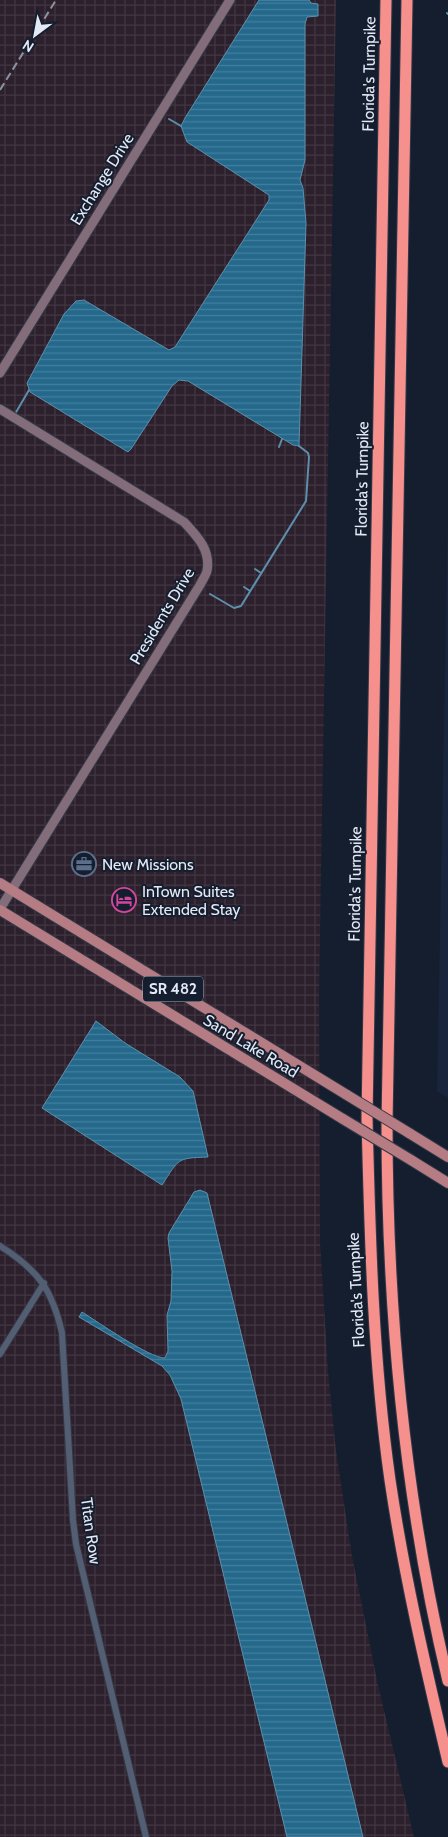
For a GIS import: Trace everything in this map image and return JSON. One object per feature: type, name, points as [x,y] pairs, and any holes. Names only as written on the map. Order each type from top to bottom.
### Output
[{"type":"highway","name":"Florida's Turnpike","points":[[386,0],[367,1108],[369,1227],[374,1329],[390,1481],[407,1581],[448,1762]]},
{"type":"highway","points":[[407,0],[387,1113],[388,1226],[393,1328],[408,1470],[426,1578],[448,1681]]},
{"type":"main road","name":"Sand Lake Road","points":[[0,883],[448,1157]]},
{"type":"main road","name":"Sand Lake Road","points":[[0,909],[448,1183]]},
{"type":"street","name":"Exchange Drive","points":[[0,374],[230,0]]},
{"type":"street","name":"Presidents Drive","points":[[0,409],[184,522],[198,537],[206,553],[207,570],[200,585],[0,909]]},
{"type":"street","name":"Titan Row","points":[[0,1246],[27,1265],[44,1283],[56,1308],[62,1333],[76,1544],[146,1837]]},
{"type":"street","points":[[0,1354],[44,1283]]},
{"type":"shaded area","points":[[0,0],[336,0],[319,998],[320,1242],[328,1371],[336,1451],[352,1556],[378,1685],[414,1837],[0,1837]]},
{"type":"shaded area","points":[[259,0],[309,0],[311,3],[318,4],[318,16],[307,17],[305,24],[305,160],[300,180],[303,188],[306,223],[299,446],[293,445],[188,381],[179,380],[172,386],[128,452],[30,392],[27,383],[64,314],[76,301],[84,300],[169,350],[175,347],[269,200],[269,195],[187,142],[181,126]]},
{"type":"shaded area","points":[[448,513],[448,1098],[437,1091]]},
{"type":"shaded area","points":[[96,1021],[125,1043],[180,1077],[193,1091],[208,1157],[184,1159],[179,1162],[162,1185],[42,1108]]},
{"type":"shaded area","points":[[200,1190],[207,1193],[363,1837],[287,1837],[181,1399],[170,1375],[162,1366],[79,1317],[82,1312],[136,1346],[165,1358],[168,1351],[167,1315],[171,1301],[172,1271],[169,1233],[194,1192]]},
{"type":"waterway","points":[[169,119],[181,126]]},
{"type":"waterway","points":[[15,414],[29,390]]},
{"type":"waterway","points":[[279,447],[282,439]]},
{"type":"waterway","points":[[210,594],[234,608],[241,606],[306,501],[309,457],[308,453],[299,446]]},
{"type":"waterway","points":[[255,569],[261,573]]},
{"type":"waterway","points":[[244,587],[250,591]]},
{"type":"railway","points":[[0,90],[56,0]]},
{"type":"place","name":"New Missions","points":[[84,864]]},
{"type":"place","name":"InTown Suites Extended Stay","points":[[124,900]]}]
